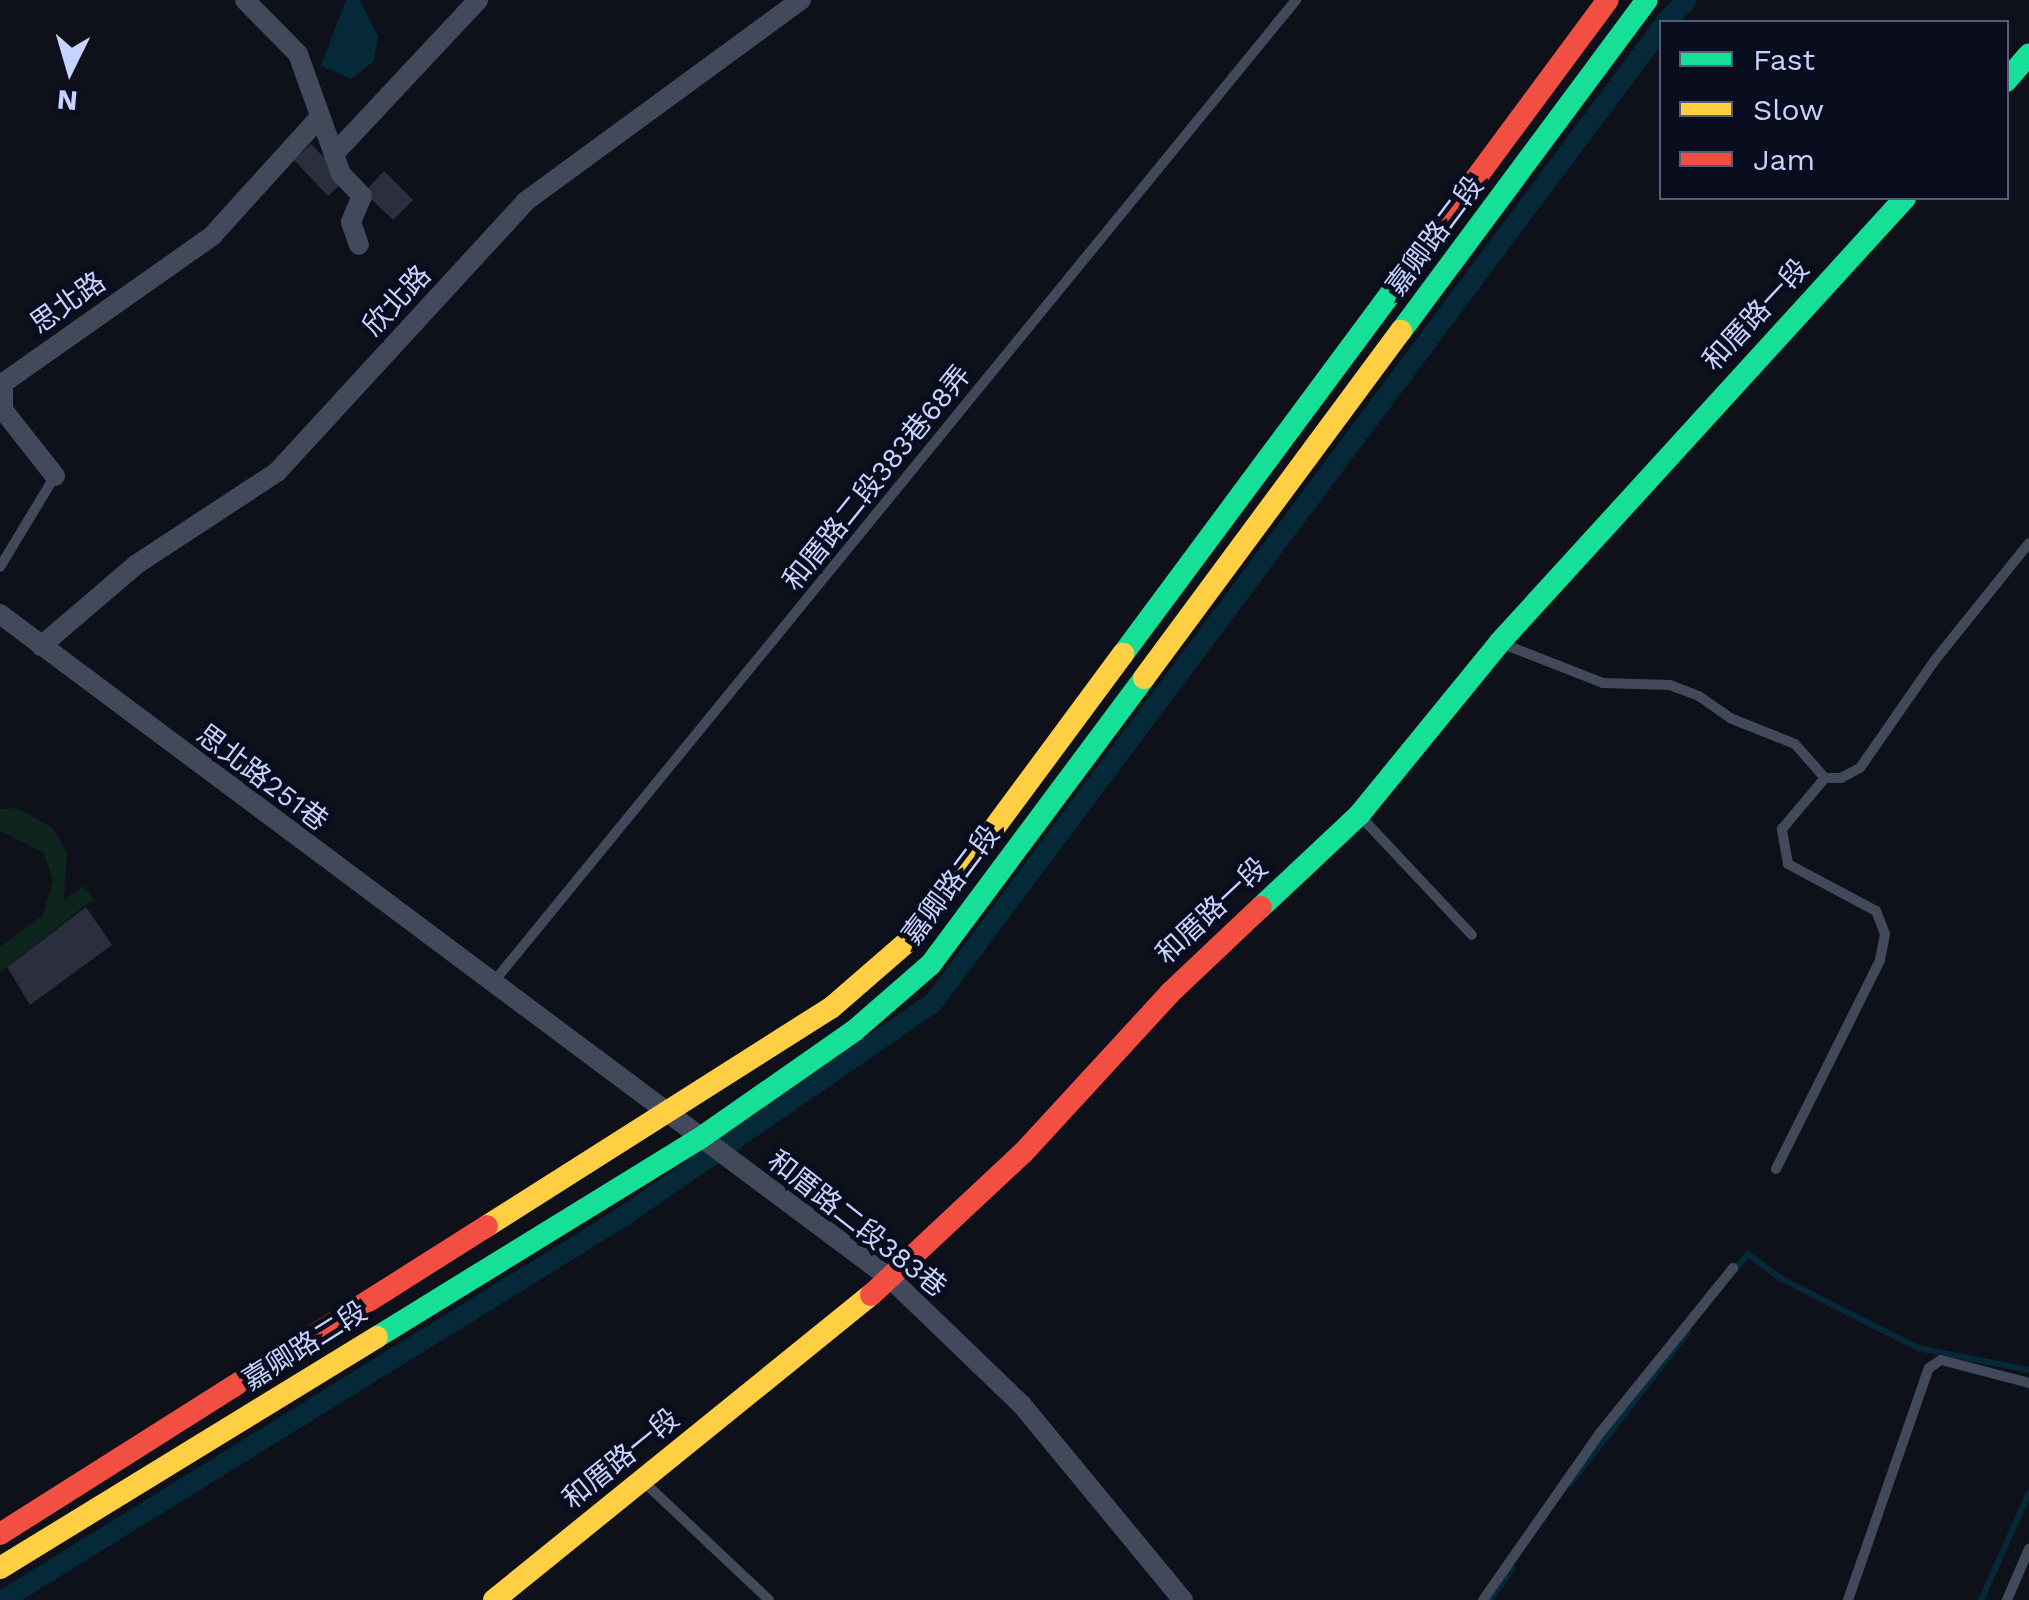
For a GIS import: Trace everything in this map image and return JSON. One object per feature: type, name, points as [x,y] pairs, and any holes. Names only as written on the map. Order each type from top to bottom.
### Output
[{"type":"street","points":[[244,0],[298,54],[341,174],[362,196],[352,222],[358,245]]},
{"type":"street","points":[[334,154],[478,0]]},
{"type":"street","name":"欣北路","points":[[40,646],[137,564],[277,472],[526,201],[801,0]]},
{"type":"street","name":"嘉卿路二段","points":[[0,1534],[831,1008],[915,935],[1608,0]]},
{"type":"street","name":"嘉卿路二段","points":[[0,1568],[705,1143],[854,1031],[931,964],[1647,0]]},
{"type":"street","points":[[2009,78],[2029,55]]},
{"type":"street","name":"思北路","points":[[56,476],[2,410],[2,382],[212,236],[320,117]]},
{"type":"street","name":"和厝路一段","points":[[494,1600],[891,1279],[1022,1153],[1170,993],[1358,815],[1500,642],[1902,200]]},
{"type":"street","name":"思北路251巷","points":[[0,614],[492,985]]},
{"type":"street","name":"和厝路二段383巷","points":[[492,985],[891,1279],[1022,1405],[1182,1600]]},
{"type":"lane","name":"和厝路二段383巷68弄","points":[[492,985],[1296,0]]},
{"type":"lane","name":"思北路","points":[[0,567],[56,476]]},
{"type":"lane","points":[[1776,1168],[1880,960],[1886,934],[1876,911],[1788,864],[1782,829],[1824,778],[1860,768],[1935,660],[2029,543]]},
{"type":"lane","points":[[1500,642],[1602,683],[1670,685],[1699,696],[1730,718],[1795,744],[1824,778]]},
{"type":"lane","points":[[1358,815],[1472,935]]},
{"type":"lane","points":[[1483,1600],[1600,1434],[1734,1268]]},
{"type":"lane","points":[[1848,1600],[1929,1368],[1942,1360],[2029,1384]]},
{"type":"lane","points":[[642,1480],[769,1600]]},
{"type":"lane","points":[[2007,1600],[2029,1549]]},
{"type":"green space","points":[[17,808],[53,828],[67,852],[64,900],[84,886],[94,899],[0,972],[0,947],[42,916],[53,882],[44,853],[0,831],[0,809]]},
{"type":"water","points":[[346,0],[360,0],[378,36],[374,61],[351,79],[321,66]]},
{"type":"building","points":[[311,144],[346,180],[328,196],[294,160]]},
{"type":"building","points":[[384,171],[413,200],[393,220],[364,192]]},
{"type":"building","points":[[86,907],[112,945],[30,1005],[7,967]]},
{"type":"waterway","points":[[1667,20],[1687,0]]},
{"type":"waterway","points":[[3,1600],[621,1218],[933,1003],[1659,31]]},
{"type":"waterway","points":[[1735,1270],[1748,1254],[1780,1278],[1918,1348],[2029,1370]]},
{"type":"waterway","points":[[1570,1484],[1688,1332]]},
{"type":"waterway","points":[[1981,1600],[2029,1493]]},
{"type":"waterway","points":[[1490,1600],[1512,1568]]},
{"type":"traffic: fast","points":[[1401,331],[1647,0]]},
{"type":"traffic: fast","points":[[2009,78],[2029,55]]},
{"type":"traffic: fast","points":[[1261,907],[1359,815],[1500,642],[1903,200]]},
{"type":"traffic: fast","points":[[1123,654],[1425,247]]},
{"type":"traffic: fast","points":[[377,1337],[699,1139],[854,1031],[931,964],[1144,678]]},
{"type":"traffic: slow","points":[[1144,678],[1401,331]]},
{"type":"traffic: slow","points":[[487,1226],[831,1008],[915,935],[1123,654]]},
{"type":"traffic: slow","points":[[494,1600],[871,1295]]},
{"type":"traffic: slow","points":[[0,1568],[377,1337]]},
{"type":"traffic: jam","points":[[1425,247],[1608,0]]},
{"type":"traffic: jam","points":[[871,1295],[1023,1153],[1170,993],[1261,907]]},
{"type":"traffic: jam","points":[[0,1534],[487,1226]]}]
